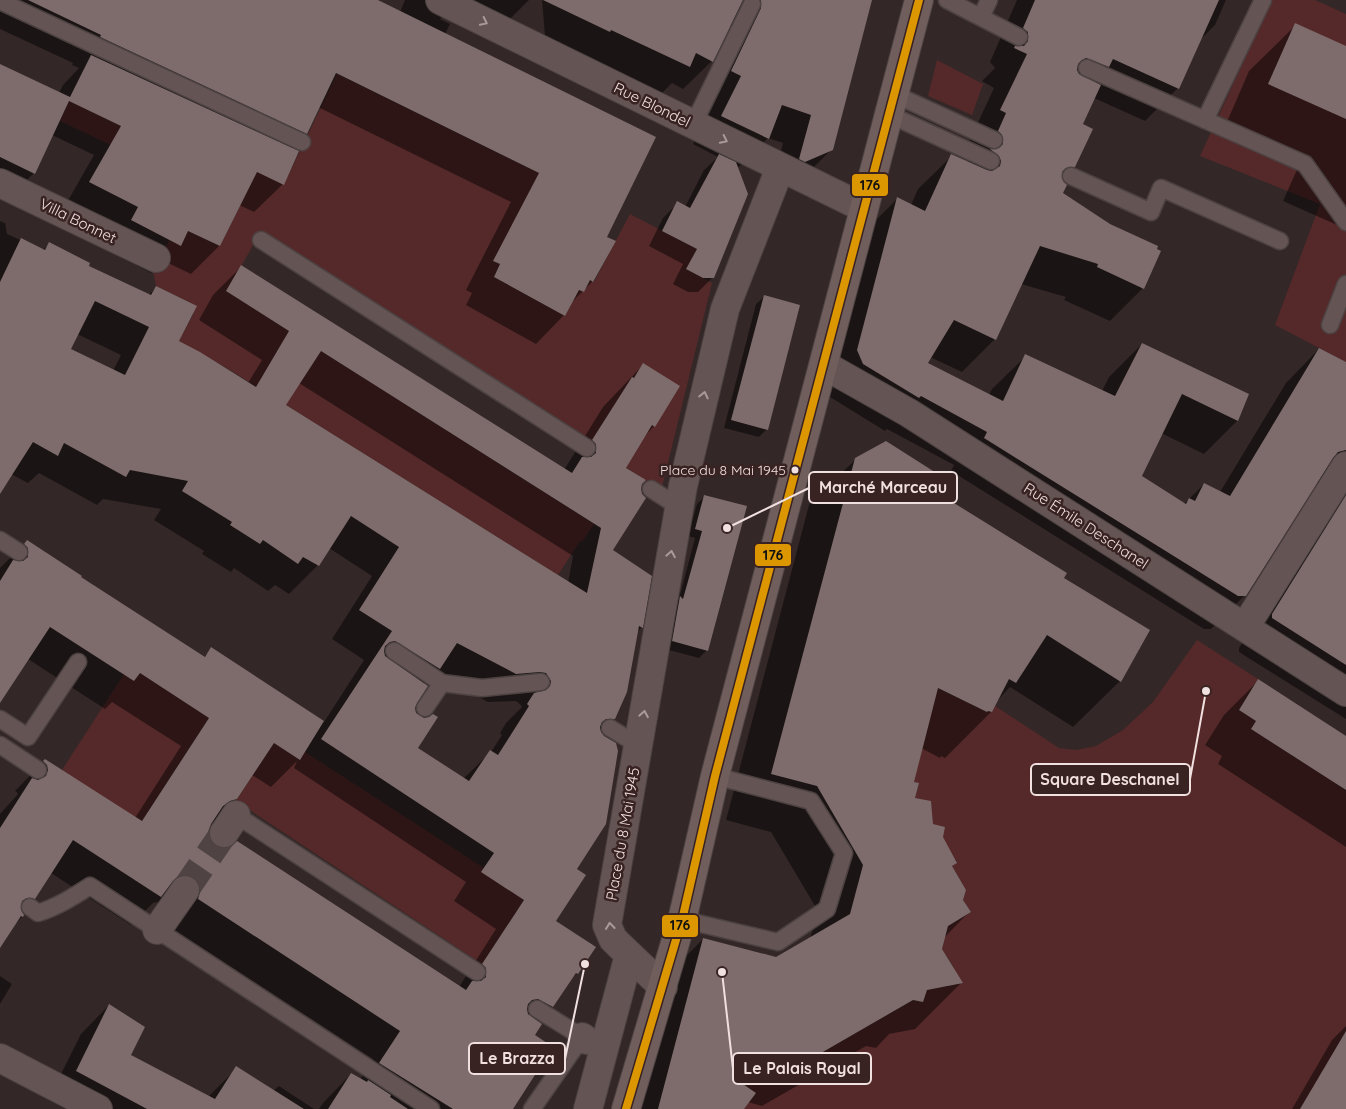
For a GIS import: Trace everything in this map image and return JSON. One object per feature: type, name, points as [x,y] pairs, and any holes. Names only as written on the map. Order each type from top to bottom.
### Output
[{"type":"street","name":"Rue Blondel","points":[[440,0],[864,208]]},
{"type":"street","points":[[626,1109],[683,916],[715,776],[919,0]]},
{"type":"street","name":"Place du 8 Mai 1945","points":[[663,987],[613,939],[608,925],[679,507],[725,309],[780,168]]},
{"type":"street","name":"Villa Bonnet","points":[[0,183],[156,258]]},
{"type":"street","name":"Rue Émile Deschanel","points":[[824,364],[909,412],[1346,692]]},
{"type":"street","points":[[1245,627],[1346,466]]},
{"type":"street","points":[[157,930],[185,890]]},
{"type":"street","points":[[588,1109],[592,1043],[630,955]]},
{"type":"street","points":[[0,1058],[98,1109]]},
{"type":"lane","points":[[981,17],[989,0]]},
{"type":"lane","points":[[1205,120],[1263,0]]},
{"type":"lane","points":[[0,1],[302,142]]},
{"type":"lane","points":[[955,1],[1019,37]]},
{"type":"lane","points":[[693,125],[752,4]]},
{"type":"lane","points":[[1087,68],[1305,164],[1346,222]]},
{"type":"lane","points":[[891,104],[994,140]]},
{"type":"lane","points":[[891,104],[991,161]]},
{"type":"lane","points":[[1071,176],[1150,212],[1161,188],[1280,241]]},
{"type":"lane","points":[[261,240],[587,448]]},
{"type":"lane","points":[[1330,324],[1346,284]]},
{"type":"lane","points":[[651,489],[679,507]]},
{"type":"lane","points":[[0,540],[19,552]]},
{"type":"lane","points":[[394,651],[442,683],[482,688],[541,682]]},
{"type":"lane","points":[[0,719],[28,737],[78,662]]},
{"type":"lane","points":[[425,708],[442,683]]},
{"type":"lane","points":[[610,728],[638,745]]},
{"type":"lane","points":[[0,745],[38,770]]},
{"type":"lane","points":[[683,916],[697,923],[778,942],[827,909],[844,853],[812,801],[715,776]]},
{"type":"lane","points":[[230,824],[478,972]]},
{"type":"lane","points":[[30,907],[38,913],[48,910],[66,902],[90,886],[431,1109]]},
{"type":"lane","points":[[532,1109],[592,1043],[537,1009]]},
{"type":"shaded area","points":[[1272,0],[1315,0],[1346,14],[1346,362],[1275,325],[1320,204],[1200,156]]},
{"type":"shaded area","points":[[937,60],[983,84],[972,115],[928,96]]},
{"type":"shaded area","points":[[337,74],[571,189],[493,261],[500,264],[494,277],[565,316],[579,290],[584,292],[590,280],[594,282],[630,214],[697,249],[686,269],[712,283],[662,487],[653,485],[260,233],[227,291],[594,524],[582,542],[580,541],[558,575],[230,370],[179,341],[194,313],[189,309],[191,303],[156,286],[153,270],[170,239],[181,245],[188,231],[220,246],[240,206],[60,121],[76,86],[94,113],[123,127],[131,111],[284,184]]},
{"type":"shaded area","points":[[1197,640],[1258,679],[1239,710],[1256,721],[1251,729],[1300,761],[1342,776],[1336,784],[1346,791],[1346,1109],[744,1109],[755,1093],[738,1081],[754,1056],[793,1048],[799,1057],[809,1060],[913,1000],[923,1002],[926,991],[938,984],[947,987],[955,980],[956,976],[953,966],[942,949],[944,941],[939,939],[942,930],[971,912],[963,900],[966,890],[952,866],[957,862],[933,824],[931,802],[915,798],[919,784],[914,782],[931,685],[987,712],[992,712],[995,706],[1059,748],[1076,750],[1096,746],[1123,730],[1153,702]]},
{"type":"shaded area","points":[[159,643],[209,718],[117,859],[62,770],[124,674],[134,681]]},
{"type":"shaded area","points":[[274,743],[305,752],[484,868],[482,872],[524,900],[482,964],[236,801]]},
{"type":"building","points":[[28,0],[378,0],[656,137],[607,237],[616,241],[593,282],[590,280],[584,292],[579,290],[565,316],[494,277],[500,264],[493,261],[539,173],[336,73],[307,134],[100,37],[101,35]]},
{"type":"building","points":[[543,0],[743,0],[713,62],[696,53],[690,67]]},
{"type":"building","points":[[761,0],[872,0],[833,150],[805,162],[799,159],[811,115],[782,105],[769,139],[721,116],[741,76],[731,71],[761,8]]},
{"type":"building","points":[[1035,0],[1219,0],[1179,89],[1113,59],[1109,67],[1086,58],[1078,64],[1077,70],[1079,74],[1101,85],[1083,124],[1093,129],[1075,167],[1066,168],[1062,172],[1063,181],[1067,185],[1063,193],[1110,224],[1158,246],[1157,249],[1161,251],[1144,289],[1097,267],[1098,264],[1040,246],[996,340],[954,320],[928,363],[1003,401],[1025,354],[1115,396],[1142,343],[1249,394],[1238,421],[1182,394],[1142,476],[1186,504],[1189,498],[1195,501],[1204,483],[1230,496],[1319,348],[1346,362],[1346,450],[1338,452],[1333,458],[1246,596],[1238,596],[984,438],[987,432],[921,396],[919,398],[863,364],[857,350],[897,197],[925,211],[951,154],[987,170],[992,171],[1000,166],[999,156],[990,149],[999,148],[1003,144],[1002,135],[998,131],[1006,113],[1000,110],[1027,54],[1014,48],[1015,46],[1024,46],[1028,41],[1028,32],[1023,28]]},
{"type":"building","points":[[1295,23],[1346,46],[1346,119],[1268,84]]},
{"type":"building","points":[[91,55],[299,151],[284,185],[257,172],[220,246],[188,231],[181,246],[131,220],[138,207],[89,182],[121,126],[69,101],[35,174],[0,157],[0,64],[70,97]]},
{"type":"building","points":[[719,154],[736,162],[748,194],[714,278],[703,278],[686,269],[697,249],[662,231],[677,201],[690,208]]},
{"type":"building","points":[[21,238],[45,250],[49,242],[90,263],[89,266],[151,295],[156,286],[197,306],[179,341],[256,387],[289,331],[226,291],[241,265],[572,473],[582,457],[591,457],[596,453],[596,444],[592,440],[643,363],[680,386],[655,427],[652,425],[626,468],[646,480],[642,484],[641,489],[642,494],[646,498],[613,550],[652,576],[643,628],[639,626],[627,692],[615,719],[606,719],[600,727],[604,736],[616,743],[618,751],[606,824],[577,869],[586,875],[556,921],[596,947],[553,1007],[538,999],[532,1000],[528,1004],[528,1014],[542,1024],[535,1035],[553,1047],[513,1109],[453,1109],[379,1063],[400,1031],[198,899],[200,892],[199,884],[194,878],[187,875],[179,876],[173,881],[161,897],[73,840],[35,899],[27,898],[22,901],[21,910],[24,915],[23,917],[21,916],[0,948],[0,828],[32,778],[38,780],[46,776],[47,765],[43,761],[45,759],[142,821],[209,718],[140,673],[134,681],[50,627],[0,703],[0,581],[13,560],[23,561],[28,557],[28,548],[24,544],[27,540],[205,657],[211,647],[324,721],[300,760],[274,743],[237,799],[223,806],[211,824],[208,832],[210,840],[215,846],[230,847],[237,841],[466,990],[472,981],[481,981],[486,977],[486,968],[482,964],[524,900],[481,872],[494,853],[321,739],[392,631],[359,610],[399,547],[351,516],[319,566],[303,557],[298,564],[263,540],[260,544],[230,525],[232,522],[182,491],[188,481],[130,470],[126,477],[64,443],[58,456],[33,442],[0,494],[0,282]],"holes":[[[95,301],[149,327],[125,375],[71,349]],[[321,351],[601,528],[587,593],[286,405]],[[395,641],[440,669],[457,643],[516,674],[546,673],[551,681],[550,686],[546,690],[534,693],[527,704],[529,706],[498,755],[490,750],[469,781],[418,748],[438,717],[433,714],[424,718],[416,713],[417,703],[428,686],[385,656],[385,646]]]},
{"type":"building","points":[[764,295],[800,305],[768,430],[731,420]]},
{"type":"building","points":[[886,441],[941,476],[933,490],[1067,573],[1064,578],[1150,630],[1121,682],[1047,635],[1016,683],[1009,679],[992,712],[987,712],[938,688],[914,782],[919,783],[915,798],[931,801],[933,824],[945,827],[943,837],[957,863],[952,866],[966,890],[963,900],[971,912],[948,926],[942,949],[963,983],[927,990],[923,1002],[913,1000],[809,1060],[785,1053],[737,1080],[756,1093],[744,1109],[658,1109],[703,938],[776,957],[850,914],[863,865],[817,786],[771,774],[855,458]]},
{"type":"building","points":[[704,495],[747,506],[708,651],[672,641],[680,596],[683,599],[702,531],[695,529]]},
{"type":"building","points":[[1346,495],[1346,665],[1272,618],[1272,614]]},
{"type":"building","points":[[1258,679],[1346,736],[1346,790],[1251,729],[1256,721],[1239,710]]},
{"type":"building","points":[[109,1004],[145,1027],[131,1055],[215,1099],[236,1066],[304,1109],[147,1109],[76,1071]]},
{"type":"building","points":[[1346,1031],[1346,1109],[1300,1109]]},
{"type":"building","points":[[351,1073],[367,1082],[368,1080],[408,1109],[328,1109]]},
{"type":"tunnel","points":[[185,890],[224,833]]},
{"type":"transit line","name":"176","points":[[626,1109],[683,916],[715,776],[919,0]]},
{"type":"place","name":"Place du 8 Mai 1945","points":[[795,470]]},
{"type":"place","name":"Marché Marceau","points":[[727,528]]},
{"type":"place","name":"Square Deschanel","points":[[1206,691]]},
{"type":"place","name":"Le Brazza","points":[[585,964]]},
{"type":"place","name":"Le Palais Royal","points":[[722,972]]}]
